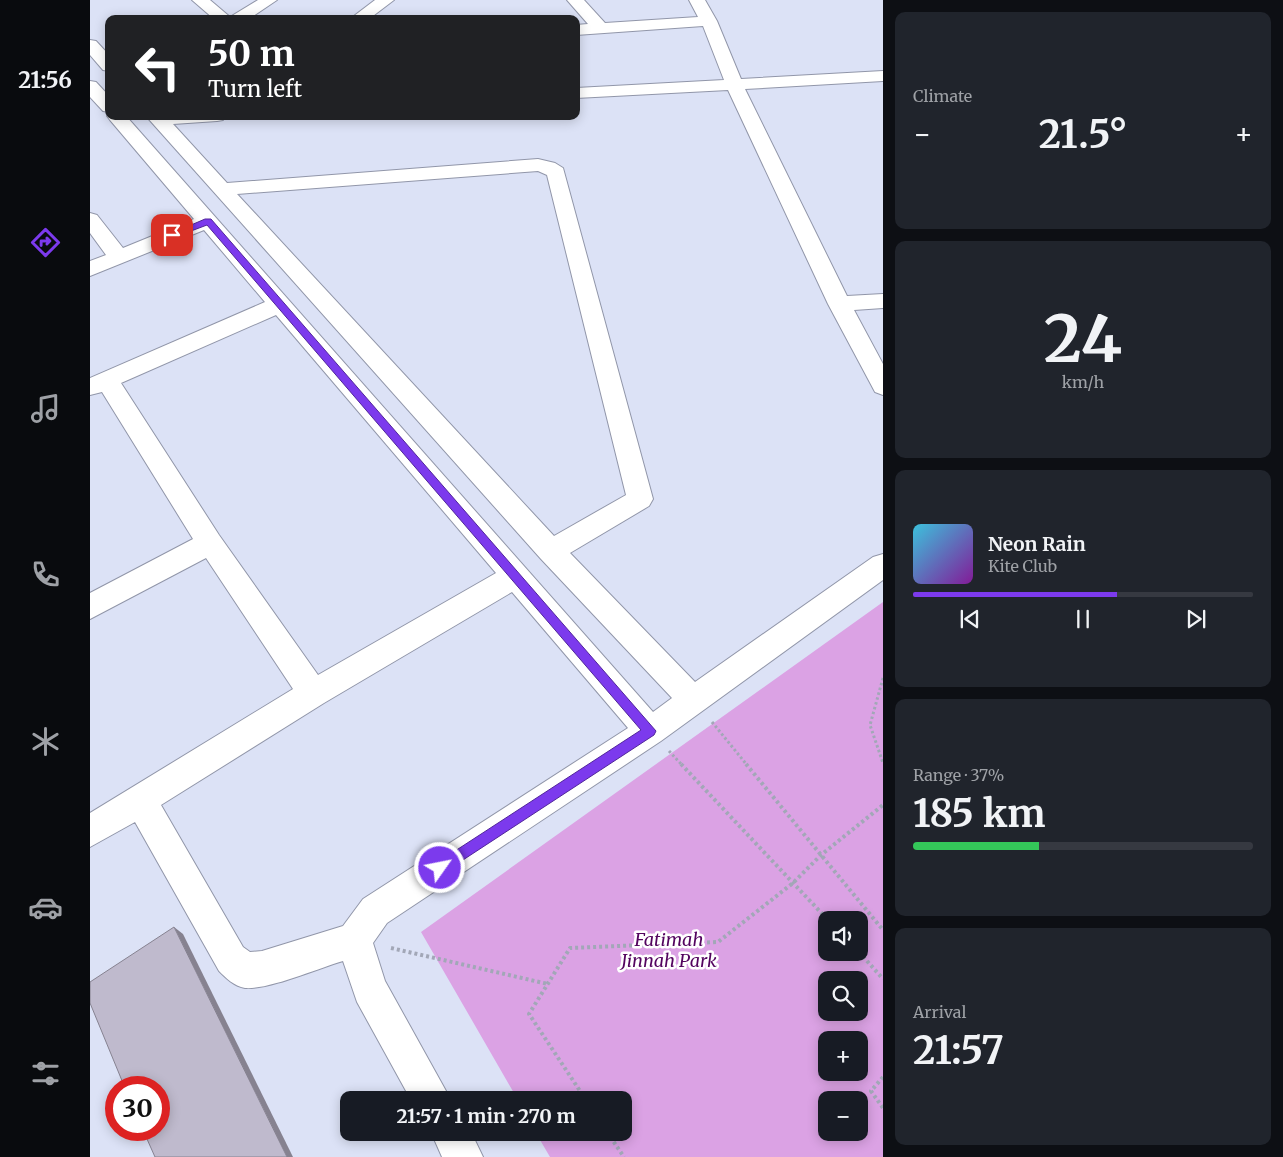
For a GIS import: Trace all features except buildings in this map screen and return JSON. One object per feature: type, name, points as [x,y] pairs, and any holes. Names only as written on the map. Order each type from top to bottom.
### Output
[{"type":"street","points":[[200,0],[219,15]]},
{"type":"street","points":[[244,15],[269,0]]},
{"type":"street","points":[[364,15],[386,0]]},
{"type":"street","points":[[575,0],[601,28]]},
{"type":"street","points":[[697,0],[709,21],[733,83],[839,304],[883,386]]},
{"type":"street","points":[[580,30],[709,21]]},
{"type":"street","points":[[90,45],[105,62]]},
{"type":"street","points":[[580,93],[883,76]]},
{"type":"street","points":[[90,86],[105,103]]},
{"type":"street","points":[[120,120],[650,731]]},
{"type":"street","points":[[158,120],[552,551],[694,701]]},
{"type":"street","points":[[221,189],[538,164],[556,172],[640,498],[552,551]]},
{"type":"street","points":[[90,219],[119,257]]},
{"type":"street","points":[[90,269],[208,221]]},
{"type":"street","points":[[839,304],[883,301]]},
{"type":"street","points":[[280,304],[99,383],[312,693]]},
{"type":"street","points":[[90,607],[210,543]]},
{"type":"street","points":[[140,800],[231,959],[244,970],[262,969],[354,940],[375,911],[650,731],[883,565]]},
{"type":"street","points":[[90,831],[312,693],[515,576]]},
{"type":"street","points":[[354,940],[370,989],[427,1091]]},
{"type":"street","points":[[455,1141],[463,1157]]},
{"type":"path","points":[[883,678],[870,725],[883,763]]},
{"type":"path","points":[[694,701],[883,930]]},
{"type":"path","points":[[650,731],[819,911]]},
{"type":"path","points":[[580,1091],[529,1014],[570,948],[718,942],[793,883],[821,855],[883,805]]},
{"type":"path","points":[[354,940],[548,984]]},
{"type":"path","points":[[867,961],[883,978]]},
{"type":"path","points":[[883,1077],[870,1091],[883,1108]]},
{"type":"path","points":[[614,1141],[624,1157]]},
{"type":"green space","name":"Fatimah Jinnah Park","points":[[883,602],[883,1157],[550,1157],[541,1141],[632,1141],[632,1091],[513,1091],[421,932]]},
{"type":"route","points":[[172,235],[208,221],[650,731],[440,868]]}]
